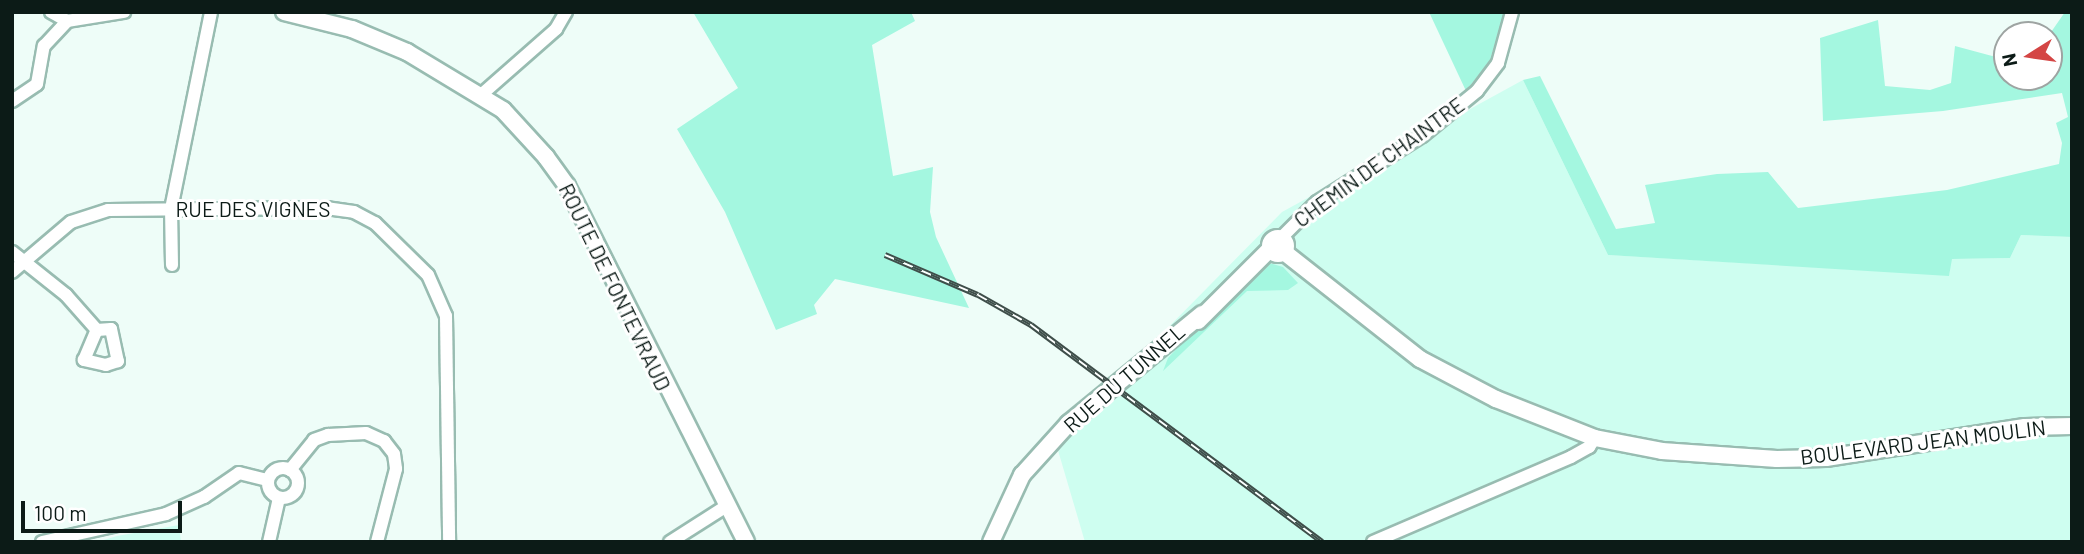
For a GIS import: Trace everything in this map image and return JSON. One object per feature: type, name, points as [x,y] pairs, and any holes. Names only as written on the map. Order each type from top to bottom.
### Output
[{"type":"street","points":[[12,101],[37,84],[44,46],[58,22],[124,12]]},
{"type":"street","points":[[172,265],[171,209],[211,30],[211,12]]},
{"type":"street","name":"ROUTE DE FONTEVRAUD","points":[[284,12],[383,39],[481,95],[512,118],[567,186],[725,508],[746,542]]},
{"type":"street","points":[[481,95],[556,29],[566,12]]},
{"type":"street","name":"CHEMIN DE CHAINTRE","points":[[1278,246],[1317,202],[1422,136],[1477,90],[1499,63],[1512,12]]},
{"type":"street","name":"RUE DES VIGNES","points":[[12,272],[17,257],[57,231],[85,217],[108,210],[354,212],[391,236],[428,275],[446,316],[449,542]]},
{"type":"street","name":"RUE DU TUNNEL","points":[[991,542],[1013,491],[1050,445],[1113,383],[1202,314],[1278,246]]},
{"type":"street","name":"BOULEVARD JEAN MOULIN","points":[[1278,246],[1420,359],[1496,400],[1595,438],[1662,451],[1777,459],[1840,456],[2025,427],[2072,426]]},
{"type":"street","points":[[17,257],[66,295],[96,330]]},
{"type":"street","points":[[290,470],[314,440],[328,435],[366,433],[384,441],[394,454],[397,468],[377,542]]},
{"type":"street","points":[[1373,542],[1571,457],[1589,447],[1595,438]]},
{"type":"street","points":[[276,469],[290,470],[298,487],[288,498],[279,498],[268,489],[268,480],[276,469]]},
{"type":"street","points":[[42,542],[166,514],[204,497],[239,473],[268,480]]},
{"type":"street","points":[[269,542],[279,498]]},
{"type":"street","points":[[670,542],[725,508]]},
{"type":"shaded area","points":[[1523,80],[1608,255],[1949,275],[1951,259],[2010,258],[2021,235],[2072,237],[2072,542],[1085,542],[1052,430],[1140,356],[1282,212]]},
{"type":"shaded area","points":[[179,525],[181,542],[97,542],[117,536]]},
{"type":"green space","points":[[693,12],[911,12],[915,21],[872,45],[893,176],[933,167],[930,212],[936,237],[969,308],[835,279],[814,305],[817,314],[776,330],[725,212],[677,129],[738,88]]},
{"type":"green space","points":[[1429,12],[1504,12],[1490,61],[1466,91]]},
{"type":"green space","points":[[2065,12],[2072,12],[2072,237],[2021,235],[2010,258],[1952,259],[1949,276],[1608,255],[1523,80],[1540,76],[1616,229],[1655,223],[1645,185],[1717,174],[1768,172],[1798,208],[1947,190],[2059,164],[2062,143],[2056,123],[2068,117],[2062,93],[1943,111],[1823,121],[1820,38],[1878,20],[1885,86],[1930,90],[1951,83],[1955,46],[1993,56],[1993,91],[2063,91],[2063,21],[2059,21]]},
{"type":"green space","points":[[1269,263],[1283,267],[1298,283],[1288,290],[1247,291],[1163,371],[1168,358],[1194,330]]},
{"type":"railway","points":[[885,255],[978,295],[1031,325],[1322,542]]}]
